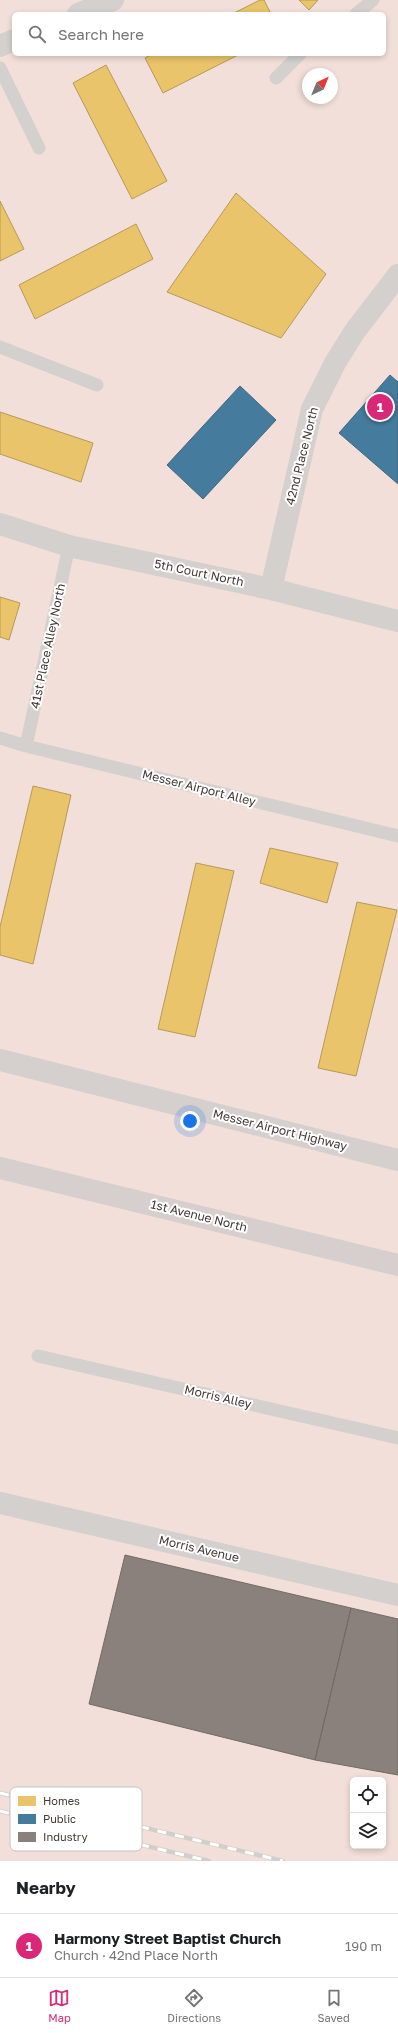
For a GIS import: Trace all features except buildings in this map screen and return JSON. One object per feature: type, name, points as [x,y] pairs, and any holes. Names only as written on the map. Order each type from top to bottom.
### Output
[{"type":"main road","name":"Messer Airport Highway","points":[[0,1060],[398,1160]]},
{"type":"main road","name":"1st Avenue North","points":[[0,1168],[398,1265]]},
{"type":"street","points":[[83,12],[113,0]]},
{"type":"street","points":[[0,46],[12,41]]},
{"type":"street","name":"42nd Place North","points":[[272,589],[312,409],[335,363],[355,330],[398,275]]},
{"type":"street","name":"5th Court North","points":[[0,524],[69,546],[272,589],[398,621]]},
{"type":"street","name":"Morris Avenue","points":[[0,1504],[398,1595]]},
{"type":"lane","points":[[358,12],[373,0]]},
{"type":"lane","points":[[276,78],[298,56]]},
{"type":"lane","points":[[0,68],[39,148]]},
{"type":"lane","points":[[0,347],[97,385]]},
{"type":"lane","name":"41st Place Alley North","points":[[26,746],[69,546]]},
{"type":"lane","name":"Messer Airport Alley","points":[[0,738],[26,746],[398,836]]},
{"type":"lane","name":"Morris Alley","points":[[38,1356],[398,1438]]},
{"type":"shaded area","points":[[0,0],[398,0],[398,1861],[0,1861]]},
{"type":"railway","points":[[0,1793],[10,1795]]},
{"type":"railway","points":[[0,1811],[10,1813]]},
{"type":"railway","points":[[142,1827],[283,1861]]},
{"type":"railway","points":[[142,1845],[209,1861]]},
{"type":"place","name":"Harmony Street Baptist Church","points":[[380,407]]}]
